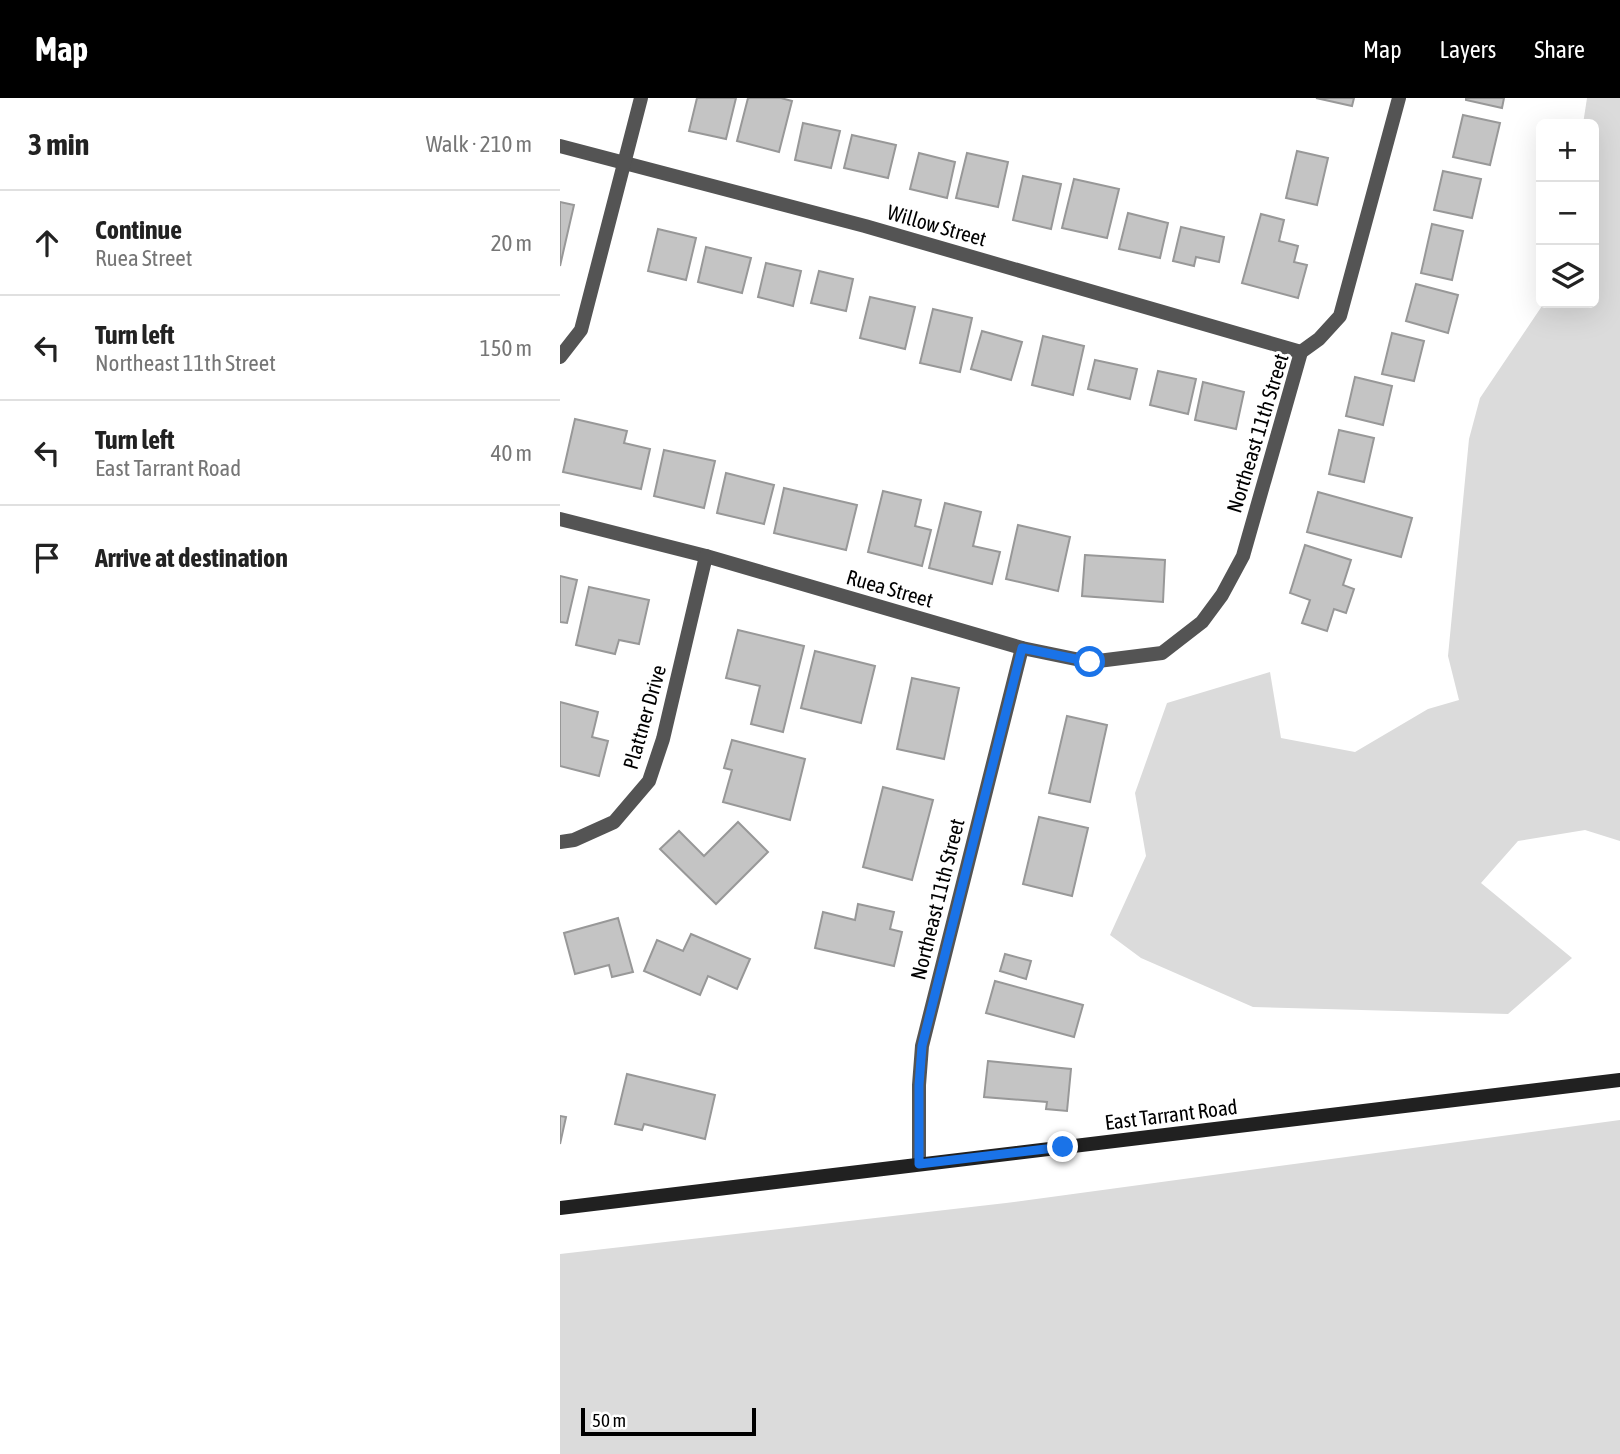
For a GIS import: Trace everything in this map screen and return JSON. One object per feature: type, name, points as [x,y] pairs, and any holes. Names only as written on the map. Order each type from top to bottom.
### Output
[{"type":"street","points":[[560,357],[581,330],[641,98]]},
{"type":"street","name":"Northeast 11th Street","points":[[1202,622],[1222,595],[1243,556],[1301,352],[1319,339],[1340,316],[1399,98]]},
{"type":"street","name":"Willow Street","points":[[560,146],[865,226],[1301,352]]},
{"type":"street","name":"Ruea Street","points":[[560,519],[706,556],[1022,648],[1090,662],[1161,653],[1202,622]]},
{"type":"street","name":"Plattner Drive","points":[[560,842],[574,840],[614,822],[649,781],[663,739],[706,556]]},
{"type":"street","name":"Northeast 11th Street","points":[[919,1164],[922,1046],[1022,648]]},
{"type":"street","name":"East Tarrant Road","points":[[560,1208],[1620,1080]]},
{"type":"shaded area","points":[[1587,98],[1620,98],[1620,841],[1585,830],[1518,841],[1481,883],[1572,958],[1508,1014],[1253,1007],[1141,958],[1110,935],[1146,856],[1135,793],[1167,703],[1270,672],[1281,738],[1355,752],[1428,709],[1459,700],[1448,656],[1469,439],[1480,398],[1541,308],[1599,308],[1599,119],[1584,119]]},
{"type":"shaded area","points":[[1620,1120],[1620,1454],[560,1454],[560,1254],[1006,1203]]},
{"type":"building","points":[[697,98],[736,98],[726,139],[689,131]]},
{"type":"building","points":[[748,98],[781,98],[792,101],[779,152],[737,141]]},
{"type":"building","points":[[1316,98],[1354,98],[1352,106]]},
{"type":"building","points":[[1466,98],[1504,98],[1502,108]]},
{"type":"building","points":[[1463,115],[1500,123],[1490,165],[1453,157]]},
{"type":"building","points":[[803,123],[840,131],[831,168],[795,160]]},
{"type":"building","points":[[852,135],[896,145],[888,178],[844,168]]},
{"type":"building","points":[[1297,151],[1328,158],[1317,205],[1286,198]]},
{"type":"building","points":[[919,153],[955,162],[947,198],[910,189]]},
{"type":"building","points":[[967,153],[1008,162],[998,207],[956,198]]},
{"type":"building","points":[[1443,171],[1481,179],[1472,218],[1434,210]]},
{"type":"building","points":[[1023,176],[1061,184],[1051,229],[1013,220]]},
{"type":"building","points":[[1074,179],[1119,189],[1107,238],[1062,228]]},
{"type":"building","points":[[560,202],[574,205],[560,266]]},
{"type":"building","points":[[1128,213],[1168,223],[1160,258],[1119,249]]},
{"type":"building","points":[[1261,214],[1284,220],[1279,241],[1298,246],[1294,262],[1307,265],[1298,298],[1242,283]]},
{"type":"building","points":[[1432,224],[1463,231],[1452,280],[1421,273]]},
{"type":"building","points":[[1181,227],[1224,237],[1219,262],[1196,257],[1194,266],[1173,261]]},
{"type":"building","points":[[658,229],[696,238],[686,280],[648,271]]},
{"type":"building","points":[[706,247],[751,258],[742,293],[698,282]]},
{"type":"building","points":[[766,263],[801,271],[793,306],[758,297]]},
{"type":"building","points":[[819,271],[853,279],[846,311],[811,303]]},
{"type":"building","points":[[1416,284],[1458,295],[1448,333],[1406,321]]},
{"type":"building","points":[[870,297],[915,307],[905,349],[860,338]]},
{"type":"building","points":[[933,309],[972,318],[960,372],[920,363]]},
{"type":"building","points":[[982,331],[1022,342],[1011,380],[971,369]]},
{"type":"building","points":[[1392,333],[1424,341],[1414,381],[1382,374]]},
{"type":"building","points":[[1043,336],[1084,346],[1073,395],[1032,385]]},
{"type":"building","points":[[1095,360],[1137,369],[1130,399],[1088,389]]},
{"type":"building","points":[[1158,371],[1196,379],[1188,414],[1150,405]]},
{"type":"building","points":[[1355,377],[1392,386],[1383,425],[1346,416]]},
{"type":"building","points":[[1203,382],[1244,392],[1236,429],[1195,420]]},
{"type":"building","points":[[575,419],[627,431],[624,443],[650,449],[641,489],[563,472]]},
{"type":"building","points":[[1339,430],[1374,438],[1364,482],[1329,474]]},
{"type":"building","points":[[664,450],[715,461],[704,508],[654,496]]},
{"type":"building","points":[[726,473],[774,485],[764,524],[717,513]]},
{"type":"building","points":[[784,488],[857,505],[846,550],[774,533]]},
{"type":"building","points":[[883,491],[921,500],[915,526],[931,530],[922,566],[868,552]]},
{"type":"building","points":[[1318,492],[1412,518],[1401,557],[1307,532]]},
{"type":"building","points":[[945,503],[981,512],[973,546],[1000,552],[992,584],[929,568]]},
{"type":"building","points":[[1018,525],[1070,537],[1058,591],[1006,579]]},
{"type":"building","points":[[1305,545],[1351,560],[1343,585],[1354,589],[1346,613],[1334,609],[1327,631],[1302,623],[1310,600],[1290,593]]},
{"type":"building","points":[[1085,555],[1165,560],[1163,602],[1082,596]]},
{"type":"building","points":[[560,576],[577,580],[567,623],[560,622]]},
{"type":"building","points":[[589,587],[649,600],[639,644],[619,640],[615,654],[576,645]]},
{"type":"building","points":[[738,630],[804,646],[783,732],[751,724],[760,686],[726,678]]},
{"type":"building","points":[[815,651],[875,666],[861,723],[801,708]]},
{"type":"building","points":[[912,678],[959,688],[944,759],[897,749]]},
{"type":"building","points":[[560,702],[598,712],[592,737],[608,741],[599,776],[560,766]]},
{"type":"building","points":[[1067,716],[1107,725],[1090,802],[1049,793]]},
{"type":"building","points":[[732,740],[805,759],[790,820],[723,802],[732,770],[724,768]]},
{"type":"building","points":[[883,787],[933,800],[912,880],[863,867]]},
{"type":"building","points":[[1039,817],[1088,828],[1072,896],[1023,884]]},
{"type":"building","points":[[738,822],[768,852],[716,904],[660,849],[679,831],[704,856]]},
{"type":"building","points":[[858,904],[894,912],[890,929],[902,932],[894,966],[815,948],[823,912],[855,920]]},
{"type":"building","points":[[618,918],[633,972],[612,977],[609,965],[575,974],[564,933]]},
{"type":"building","points":[[691,934],[750,959],[737,989],[708,976],[700,995],[644,971],[657,940],[683,951]]},
{"type":"building","points":[[1005,954],[1031,961],[1026,979],[1000,971]]},
{"type":"building","points":[[995,981],[1083,1005],[1074,1037],[986,1013]]},
{"type":"building","points":[[988,1061],[1071,1069],[1067,1111],[1046,1109],[1047,1102],[984,1097]]},
{"type":"building","points":[[627,1074],[715,1095],[705,1139],[644,1124],[642,1130],[615,1124]]},
{"type":"building","points":[[560,1116],[566,1117],[560,1144]]},
{"type":"route","points":[[1063,1147],[919,1164],[919,1085],[922,1046],[1022,648],[1090,662]]}]
